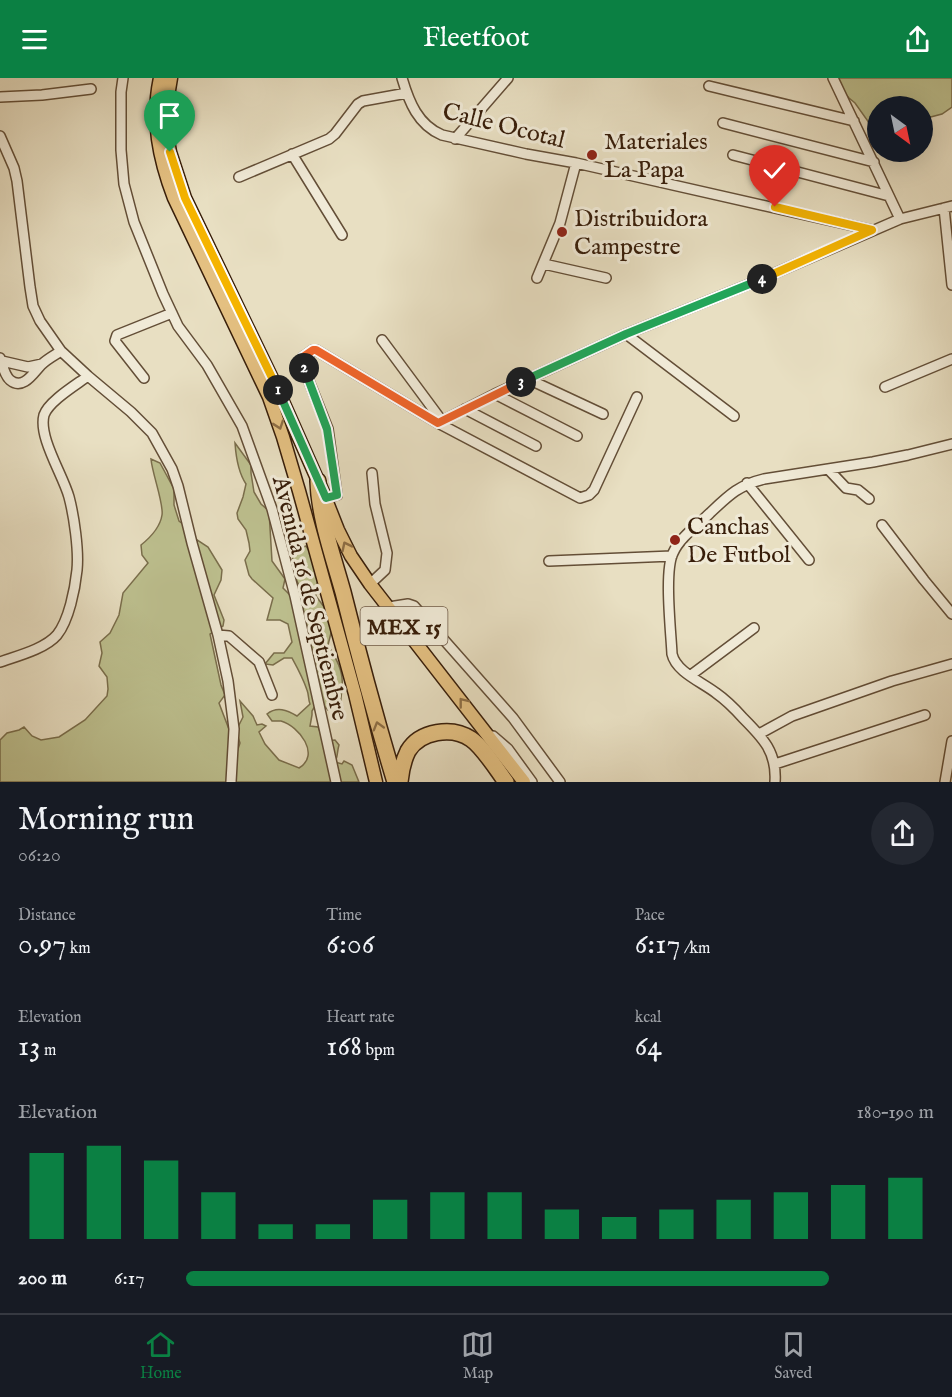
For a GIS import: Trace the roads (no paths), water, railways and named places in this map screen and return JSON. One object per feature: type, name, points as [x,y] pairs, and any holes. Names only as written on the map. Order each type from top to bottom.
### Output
[{"type":"highway","points":[[318,481],[320,501],[331,547],[377,725],[395,782]]},
{"type":"highway","points":[[400,782],[401,768],[409,749],[423,738],[438,732],[453,732],[471,739],[506,782]]},
{"type":"main road","name":"MEX 15","points":[[160,78],[155,112],[156,131],[165,176],[269,397],[283,437],[355,694],[376,782]]},
{"type":"main road","name":"MEX 15","points":[[171,78],[167,135],[180,185],[280,395],[351,556],[370,584],[524,782]]},
{"type":"street","name":"Avenida 16 de Septiembre","points":[[123,78],[121,150],[124,184],[134,222],[178,326],[207,365],[242,426],[272,509],[295,596],[336,782]]},
{"type":"street","name":"Calle Ocotal","points":[[402,78],[415,111],[425,125],[432,131],[455,139],[576,163],[872,230]]},
{"type":"street","points":[[455,139],[508,78]]},
{"type":"street","points":[[833,78],[867,148]]},
{"type":"street","points":[[709,86],[854,121]]},
{"type":"street","points":[[0,97],[91,89]]},
{"type":"street","points":[[239,177],[329,138],[335,134],[358,104],[407,93]]},
{"type":"street","points":[[723,123],[867,160]]},
{"type":"street","points":[[0,136],[17,181],[33,306],[40,321],[61,351],[152,433],[172,469],[218,635],[228,681],[234,729],[231,782]]},
{"type":"street","points":[[292,154],[342,235]]},
{"type":"street","points":[[733,155],[890,196]]},
{"type":"street","points":[[874,162],[900,219]]},
{"type":"street","points":[[537,278],[560,223],[576,163]]},
{"type":"street","points":[[440,422],[610,340],[752,283],[872,230],[900,219],[948,207],[952,285]]},
{"type":"street","points":[[544,264],[606,278]]},
{"type":"street","points":[[144,378],[115,341],[117,335],[172,313]]},
{"type":"street","points":[[626,334],[734,416]]},
{"type":"street","points":[[382,340],[440,422]]},
{"type":"street","points":[[326,498],[337,495],[327,429],[301,361],[307,353],[313,350],[580,498],[590,495],[594,490],[637,397]]},
{"type":"street","points":[[1,360],[6,375],[14,383],[25,381],[33,376],[42,364],[61,351]]},
{"type":"street","points":[[885,387],[952,359]]},
{"type":"street","points":[[1,360],[28,367],[42,364]]},
{"type":"street","points":[[0,662],[39,648],[57,636],[68,615],[77,569],[75,533],[69,497],[42,427],[48,407],[88,376]]},
{"type":"street","points":[[528,379],[603,414]]},
{"type":"street","points":[[495,394],[577,436]]},
{"type":"street","points":[[465,409],[536,446]]},
{"type":"street","points":[[775,782],[775,764],[770,750],[759,734],[718,693],[676,664],[672,654],[669,589],[672,556],[678,545],[691,531],[732,493],[747,483],[908,455],[952,444]]},
{"type":"street","points":[[828,470],[846,488],[858,490],[869,499]]},
{"type":"street","points":[[370,584],[385,570],[387,553],[375,504],[372,473]]},
{"type":"street","points":[[747,483],[809,560]]},
{"type":"street","points":[[882,525],[952,614]]},
{"type":"street","points":[[549,561],[672,556]]},
{"type":"street","points":[[389,607],[408,604],[414,606],[513,717],[560,782]]},
{"type":"street","points":[[691,675],[754,628]]},
{"type":"street","points":[[218,635],[229,636],[260,662],[272,694]]},
{"type":"street","points":[[759,734],[792,716],[892,681],[952,664]]},
{"type":"street","points":[[775,764],[925,715]]},
{"type":"street","points":[[484,729],[508,749],[532,782]]},
{"type":"street","points":[[945,782],[952,741]]},
{"type":"place","name":"Materiales La Papa","points":[[592,155]]},
{"type":"place","name":"Distribuidora Campestre","points":[[562,232]]},
{"type":"place","name":"Canchas De Futbol","points":[[675,540]]}]
